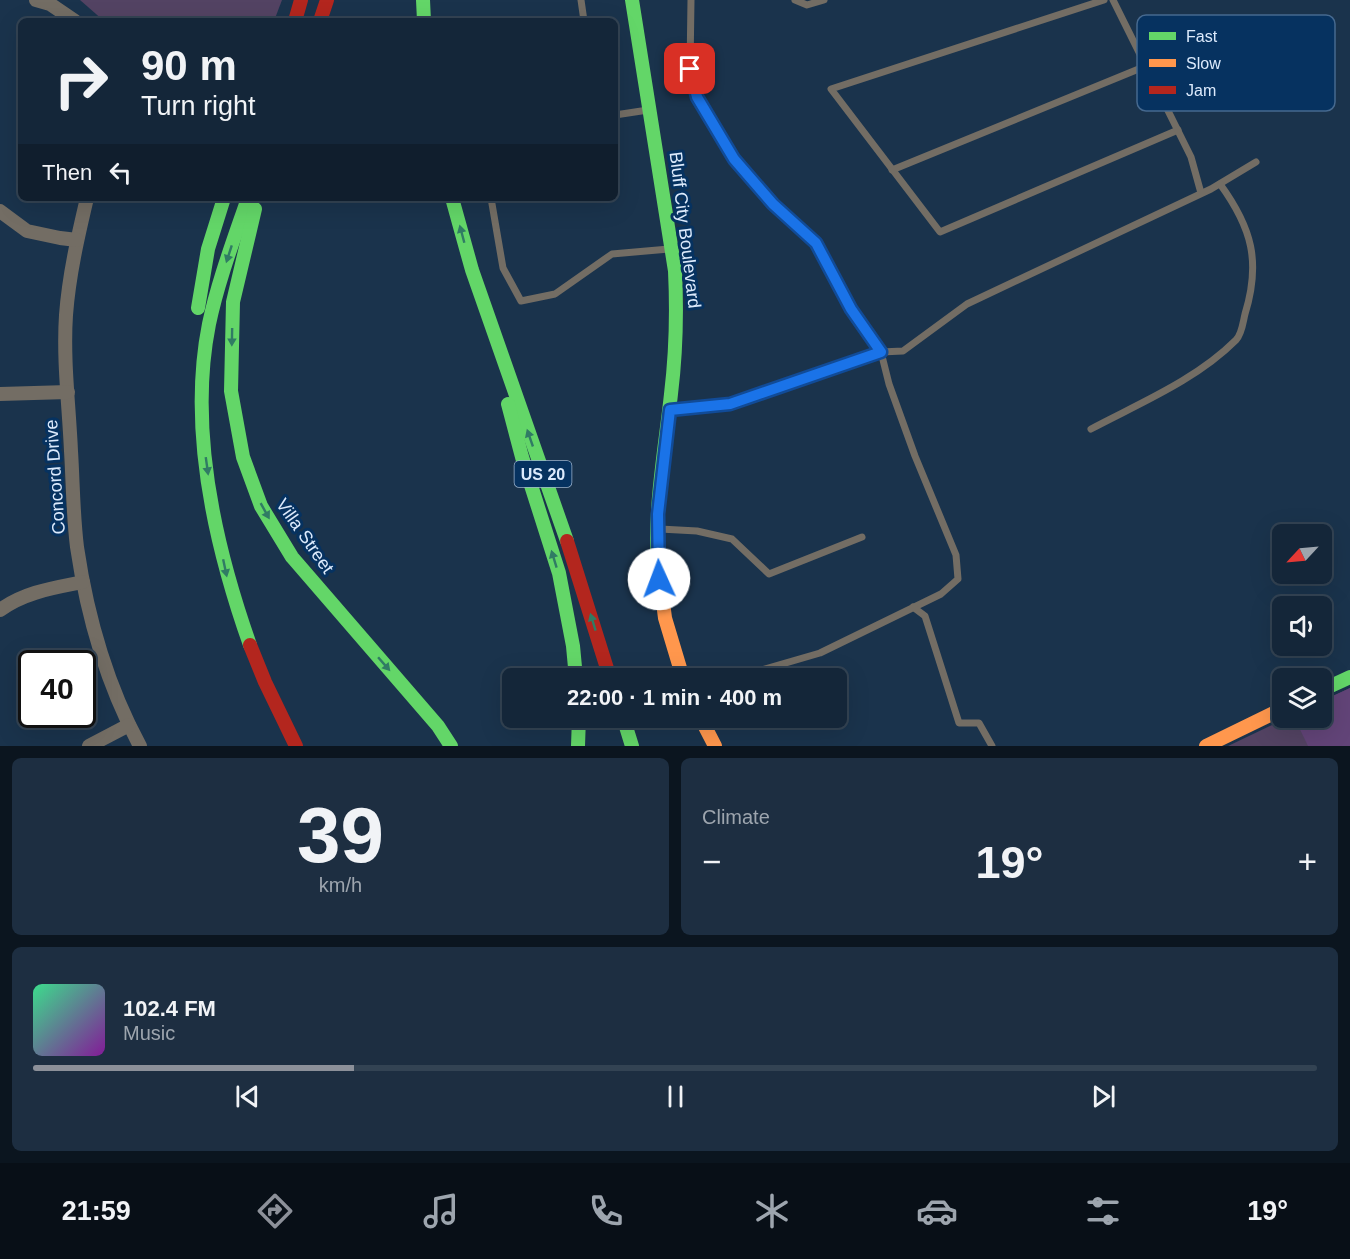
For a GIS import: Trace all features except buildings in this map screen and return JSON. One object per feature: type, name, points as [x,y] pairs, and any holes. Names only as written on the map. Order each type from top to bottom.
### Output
[{"type":"main road","points":[[296,18],[301,0]]},
{"type":"main road","points":[[321,18],[327,0]]},
{"type":"main road","points":[[423,0],[424,18]]},
{"type":"main road","name":"Bluff City Boulevard","points":[[632,0],[651,109],[678,301],[678,333],[658,528],[659,579],[671,640],[680,668]]},
{"type":"main road","points":[[223,201],[208,249],[195,325],[202,425],[226,574],[248,642],[276,709],[297,746]]},
{"type":"main road","points":[[202,425],[206,343],[221,279],[247,201]]},
{"type":"main road","name":"Villa Street","points":[[257,201],[233,302],[231,391],[243,457],[261,506],[292,557],[438,726],[452,746]]},
{"type":"main road","name":"US 20","points":[[453,201],[472,270],[575,564],[607,668]]},
{"type":"main road","points":[[472,270],[522,457],[559,573],[575,668]]},
{"type":"main road","points":[[1332,685],[1350,677]]},
{"type":"main road","points":[[1206,746],[1272,714]]},
{"type":"main road","points":[[578,746],[579,728]]},
{"type":"main road","points":[[626,728],[632,746]]},
{"type":"main road","points":[[706,728],[715,746]]},
{"type":"street","points":[[36,0],[50,4],[71,18]]},
{"type":"street","name":"Concord Drive","points":[[86,201],[77,240],[66,315],[76,535],[83,582],[103,659],[129,725],[140,746]]},
{"type":"street","points":[[0,210],[27,231],[77,240]]},
{"type":"street","points":[[0,394],[68,392]]},
{"type":"street","points":[[0,610],[24,596],[41,590],[83,582]]},
{"type":"street","points":[[89,746],[129,725]]},
{"type":"lane","points":[[580,0],[583,18]]},
{"type":"lane","points":[[691,0],[690,69],[697,97],[734,159],[773,204],[816,243],[851,309],[881,352],[889,384],[911,446],[956,555],[958,579],[940,594],[820,653],[768,668]]},
{"type":"lane","points":[[795,0],[807,5],[824,0]]},
{"type":"lane","points":[[1104,0],[831,89],[940,232],[1178,130]]},
{"type":"lane","points":[[1113,0],[1137,48]]},
{"type":"lane","points":[[892,170],[1137,70]]},
{"type":"lane","points":[[618,114],[651,109]]},
{"type":"lane","points":[[1168,111],[1191,157],[1201,193]]},
{"type":"lane","points":[[670,410],[730,404],[881,352],[903,351],[967,304],[1220,184],[1256,162]]},
{"type":"lane","points":[[1091,429],[1192,375],[1238,338],[1250,299],[1253,268],[1249,235],[1233,203],[1220,184]]},
{"type":"lane","points":[[492,201],[503,268],[521,301],[555,294],[612,254],[672,248]]},
{"type":"lane","points":[[658,528],[697,531],[732,539],[769,574],[862,537]]},
{"type":"lane","points":[[913,607],[925,616],[959,723],[979,723],[992,746]]},
{"type":"shaded area","points":[[80,0],[282,0],[275,18],[101,18]]},
{"type":"shaded area","points":[[1350,688],[1350,746],[1228,746],[1272,725],[1272,728],[1332,728],[1332,696]]},
{"type":"shaded area","points":[[1350,688],[1350,746],[1308,746],[1299,728],[1332,728],[1332,696]]},
{"type":"traffic: fast","points":[[423,0],[424,18]]},
{"type":"traffic: fast","points":[[632,0],[675,271],[675,348],[659,500],[658,563]]},
{"type":"traffic: fast","points":[[198,308],[208,249],[223,201]]},
{"type":"traffic: fast","points":[[247,201],[209,324],[203,364],[202,405],[208,487],[216,528],[237,607],[250,645]]},
{"type":"traffic: fast","points":[[453,201],[472,270],[567,541]]},
{"type":"traffic: fast","points":[[255,209],[233,302],[231,391],[243,457],[261,506],[292,557],[438,726],[451,746]]},
{"type":"traffic: fast","points":[[508,404],[522,457],[559,573],[575,668]]},
{"type":"traffic: fast","points":[[1332,685],[1350,677]]},
{"type":"traffic: fast","points":[[578,746],[579,728]]},
{"type":"traffic: fast","points":[[626,728],[632,746]]},
{"type":"traffic: slow","points":[[658,563],[665,618],[680,668]]},
{"type":"traffic: slow","points":[[1206,746],[1272,714]]},
{"type":"traffic: slow","points":[[706,728],[715,746]]},
{"type":"traffic: jam","points":[[296,18],[301,0]]},
{"type":"traffic: jam","points":[[321,18],[327,0]]},
{"type":"traffic: jam","points":[[567,541],[607,668]]},
{"type":"traffic: jam","points":[[250,645],[296,746]]},
{"type":"route","points":[[659,579],[658,514],[670,410],[730,404],[881,352],[851,309],[816,243],[773,204],[734,159],[697,97],[690,69]]}]
